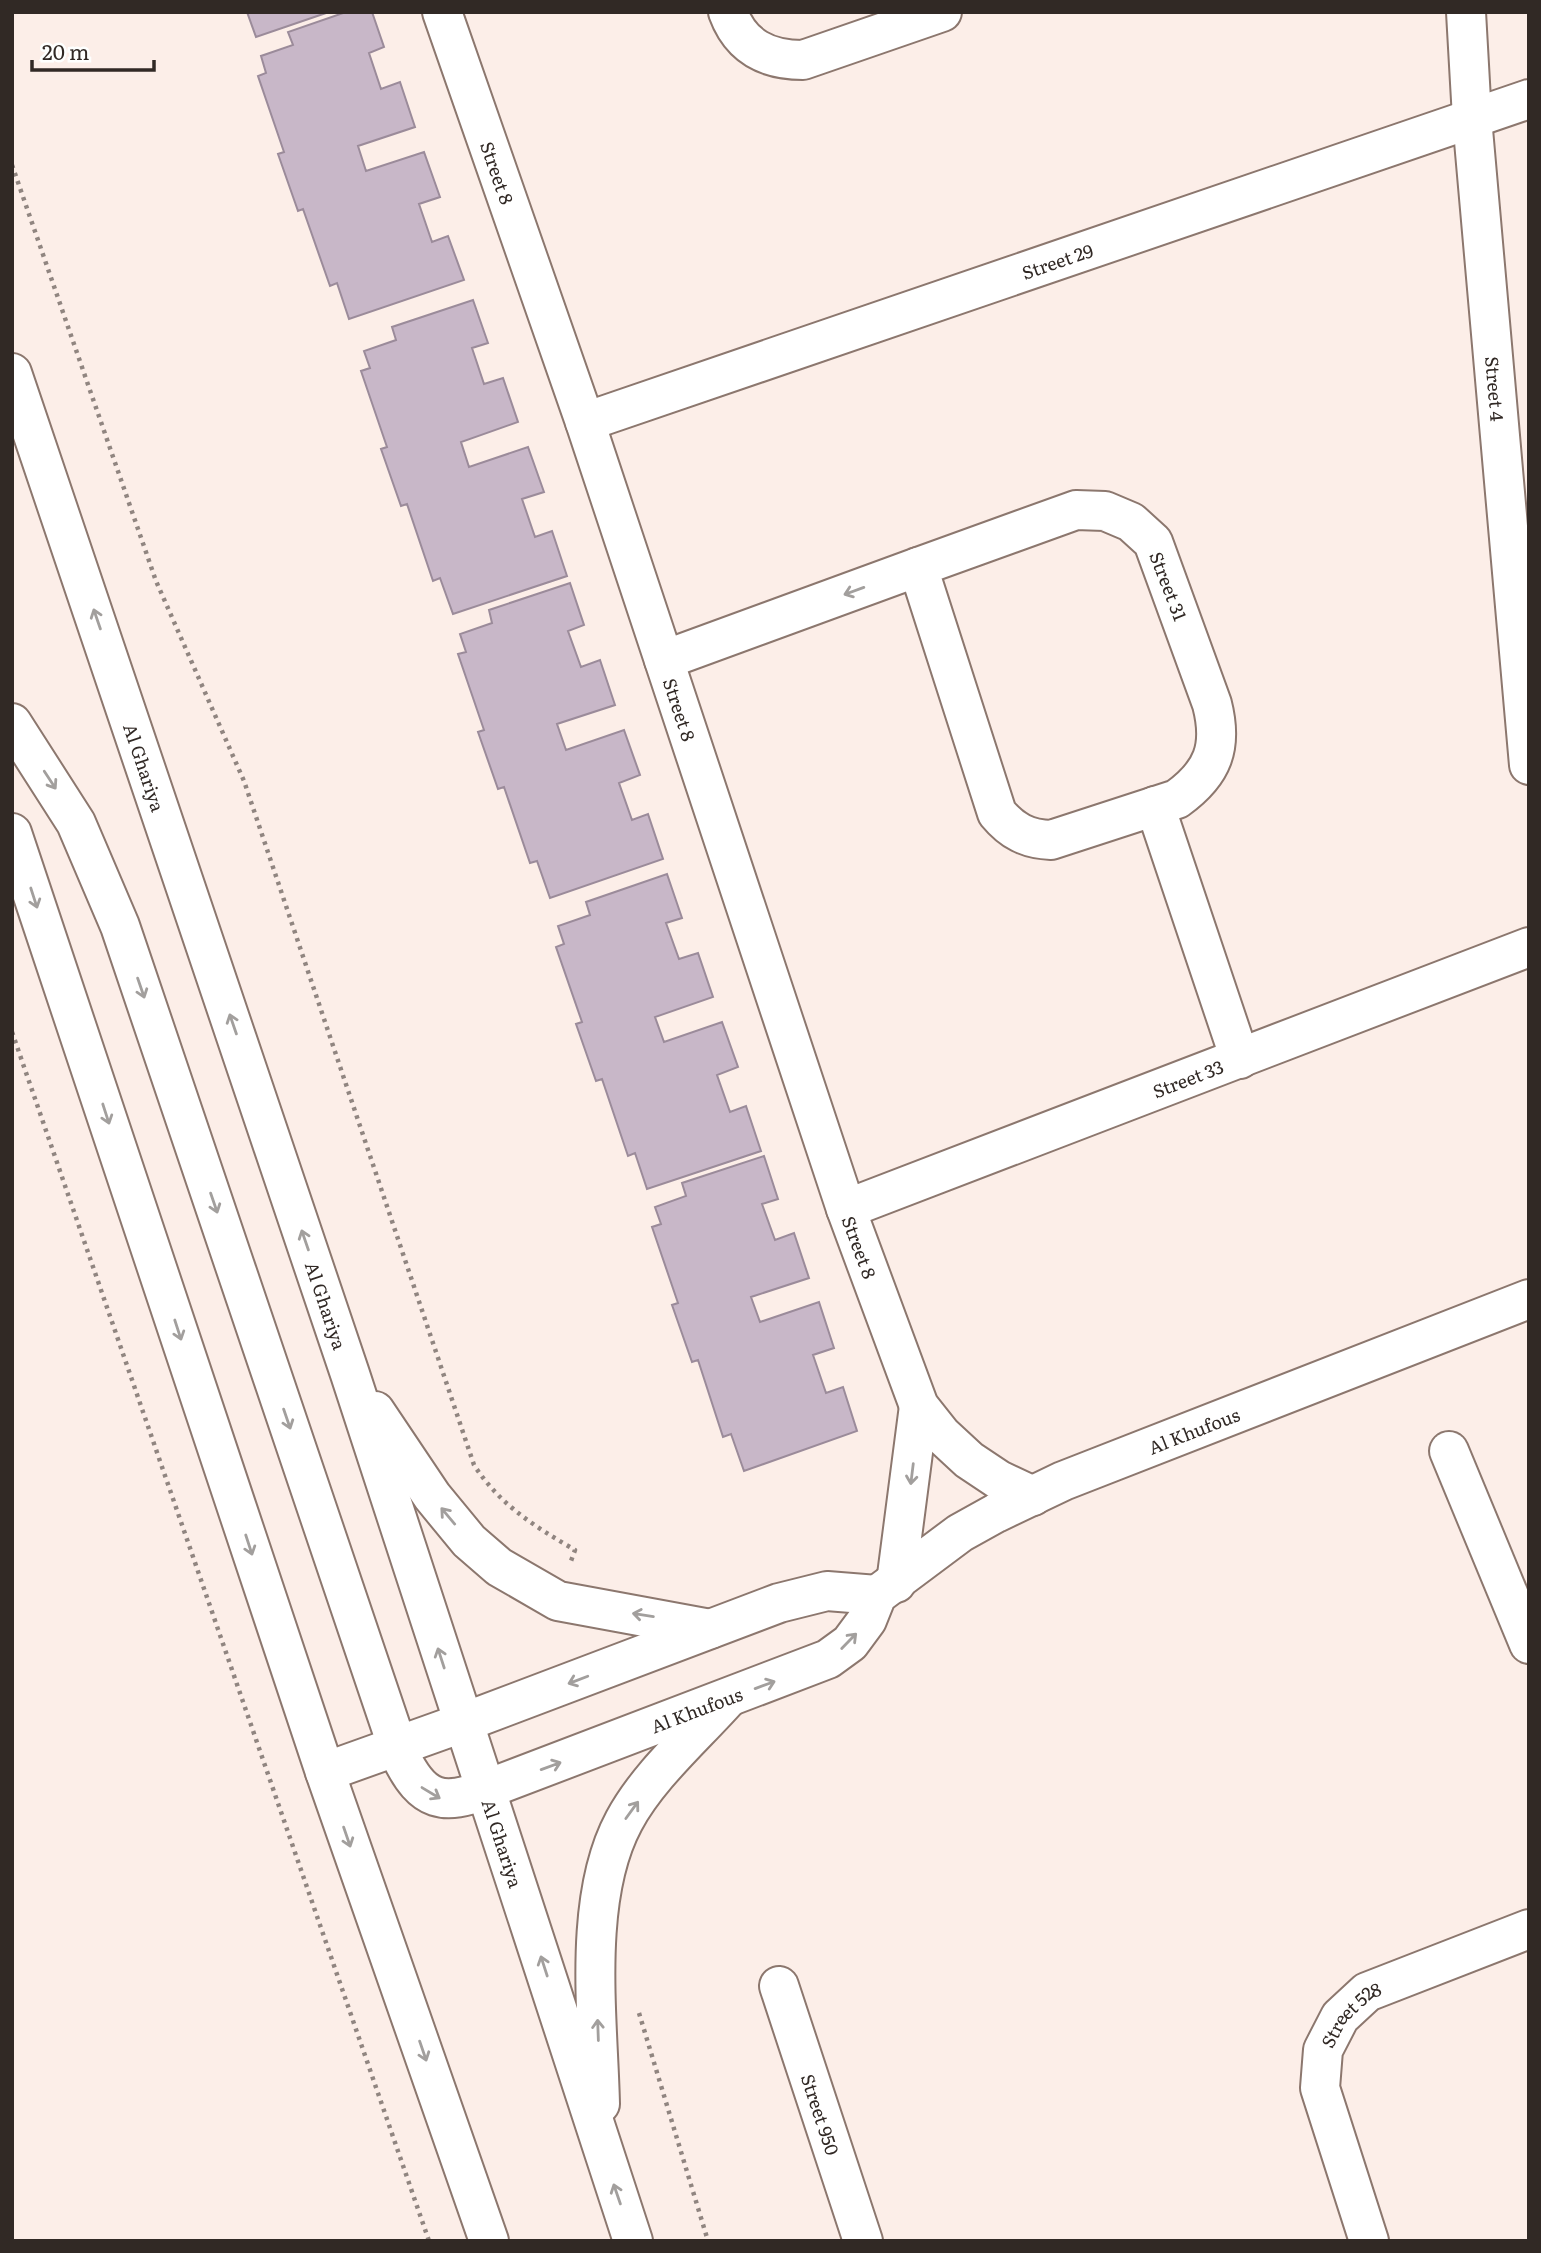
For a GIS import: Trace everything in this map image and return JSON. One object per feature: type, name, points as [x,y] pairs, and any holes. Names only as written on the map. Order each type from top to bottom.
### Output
[{"type":"street","name":"Street 8","points":[[442,12],[585,422],[846,1209],[919,1406],[942,1436],[969,1460],[999,1480],[1032,1496]]},
{"type":"street","points":[[728,12],[733,26],[745,42],[762,54],[782,60],[803,60],[942,12]]},
{"type":"street","name":"Street 4","points":[[1465,12],[1529,765]]},
{"type":"street","name":"Street 29","points":[[585,422],[1529,99]]},
{"type":"street","name":"Al Ghariya","points":[[12,373],[350,1374],[633,2241]]},
{"type":"street","name":"Street 31","points":[[664,660],[918,567],[1076,510],[1105,511],[1131,522],[1153,542],[1217,725],[1216,748],[1208,769],[1194,786],[1177,799],[1051,839],[1020,834],[1007,825],[997,813],[918,567]]},
{"type":"street","points":[[12,723],[76,823],[120,926],[398,1746]]},
{"type":"street","points":[[1155,806],[1240,1059]]},
{"type":"street","points":[[12,833],[325,1772],[489,2241]]},
{"type":"street","name":"Street 33","points":[[846,1209],[1529,947]]},
{"type":"street","name":"Al Khufous","points":[[398,1746],[411,1776],[437,1799],[457,1799],[727,1699],[828,1659],[858,1632],[886,1589],[960,1533],[1032,1496],[1109,1462],[1529,1299]]},
{"type":"street","points":[[350,1374],[432,1496],[468,1541],[499,1567],[558,1601],[710,1629]]},
{"type":"street","name":"Street 8","points":[[886,1589],[919,1406]]},
{"type":"street","points":[[1449,1451],[1529,1644]]},
{"type":"street","points":[[325,1772],[803,1596],[886,1589]]},
{"type":"street","points":[[601,2148],[598,1929],[610,1851],[625,1819],[652,1782],[727,1699]]},
{"type":"street","name":"Street 528","points":[[1368,2241],[1320,2088],[1323,2050],[1340,2017],[1367,1992],[1529,1929]]},
{"type":"street","name":"Street 950","points":[[779,1986],[863,2241]]},
{"type":"path","points":[[12,165],[156,581],[244,781],[474,1465],[490,1489],[512,1511],[575,1550],[558,1601]]},
{"type":"path","points":[[12,1032],[429,2241]]},
{"type":"path","points":[[638,2010],[708,2241]]},
{"type":"building","points":[[247,12],[329,12],[256,37]]},
{"type":"building","points":[[346,12],[372,12],[384,47],[369,53],[381,89],[400,82],[415,127],[358,146],[366,171],[424,152],[440,197],[419,204],[432,242],[448,236],[464,280],[349,319],[337,283],[330,286],[303,209],[298,211],[278,154],[284,152],[258,76],[266,73],[261,56],[293,45],[288,32]]},
{"type":"building","points":[[473,300],[488,343],[472,348],[484,384],[503,378],[518,422],[461,442],[469,467],[528,447],[544,492],[522,499],[535,537],[552,531],[567,576],[453,614],[440,578],[433,581],[407,504],[401,506],[381,449],[387,447],[361,371],[370,368],[364,351],[396,340],[392,327]]},
{"type":"building","points":[[570,583],[584,625],[568,631],[581,667],[600,660],[615,705],[557,724],[566,750],[624,730],[640,775],[619,783],[632,820],[648,814],[663,859],[550,898],[537,861],[530,863],[504,787],[498,789],[478,732],[484,730],[458,654],[466,652],[460,634],[492,623],[489,610]]},
{"type":"building","points":[[667,874],[682,918],[666,923],[679,959],[698,953],[713,997],[655,1017],[664,1042],[722,1022],[738,1067],[717,1075],[730,1112],[746,1106],[761,1151],[647,1189],[635,1153],[628,1156],[602,1079],[596,1081],[576,1024],[582,1022],[556,947],[564,944],[558,926],[590,915],[586,902]]},
{"type":"building","points":[[764,1156],[778,1199],[762,1204],[775,1240],[794,1233],[809,1278],[751,1297],[760,1322],[819,1302],[834,1348],[813,1355],[826,1393],[843,1387],[857,1431],[744,1471],[731,1434],[723,1437],[698,1360],[692,1362],[672,1305],[678,1303],[652,1227],[661,1224],[655,1207],[686,1196],[682,1183]]}]
